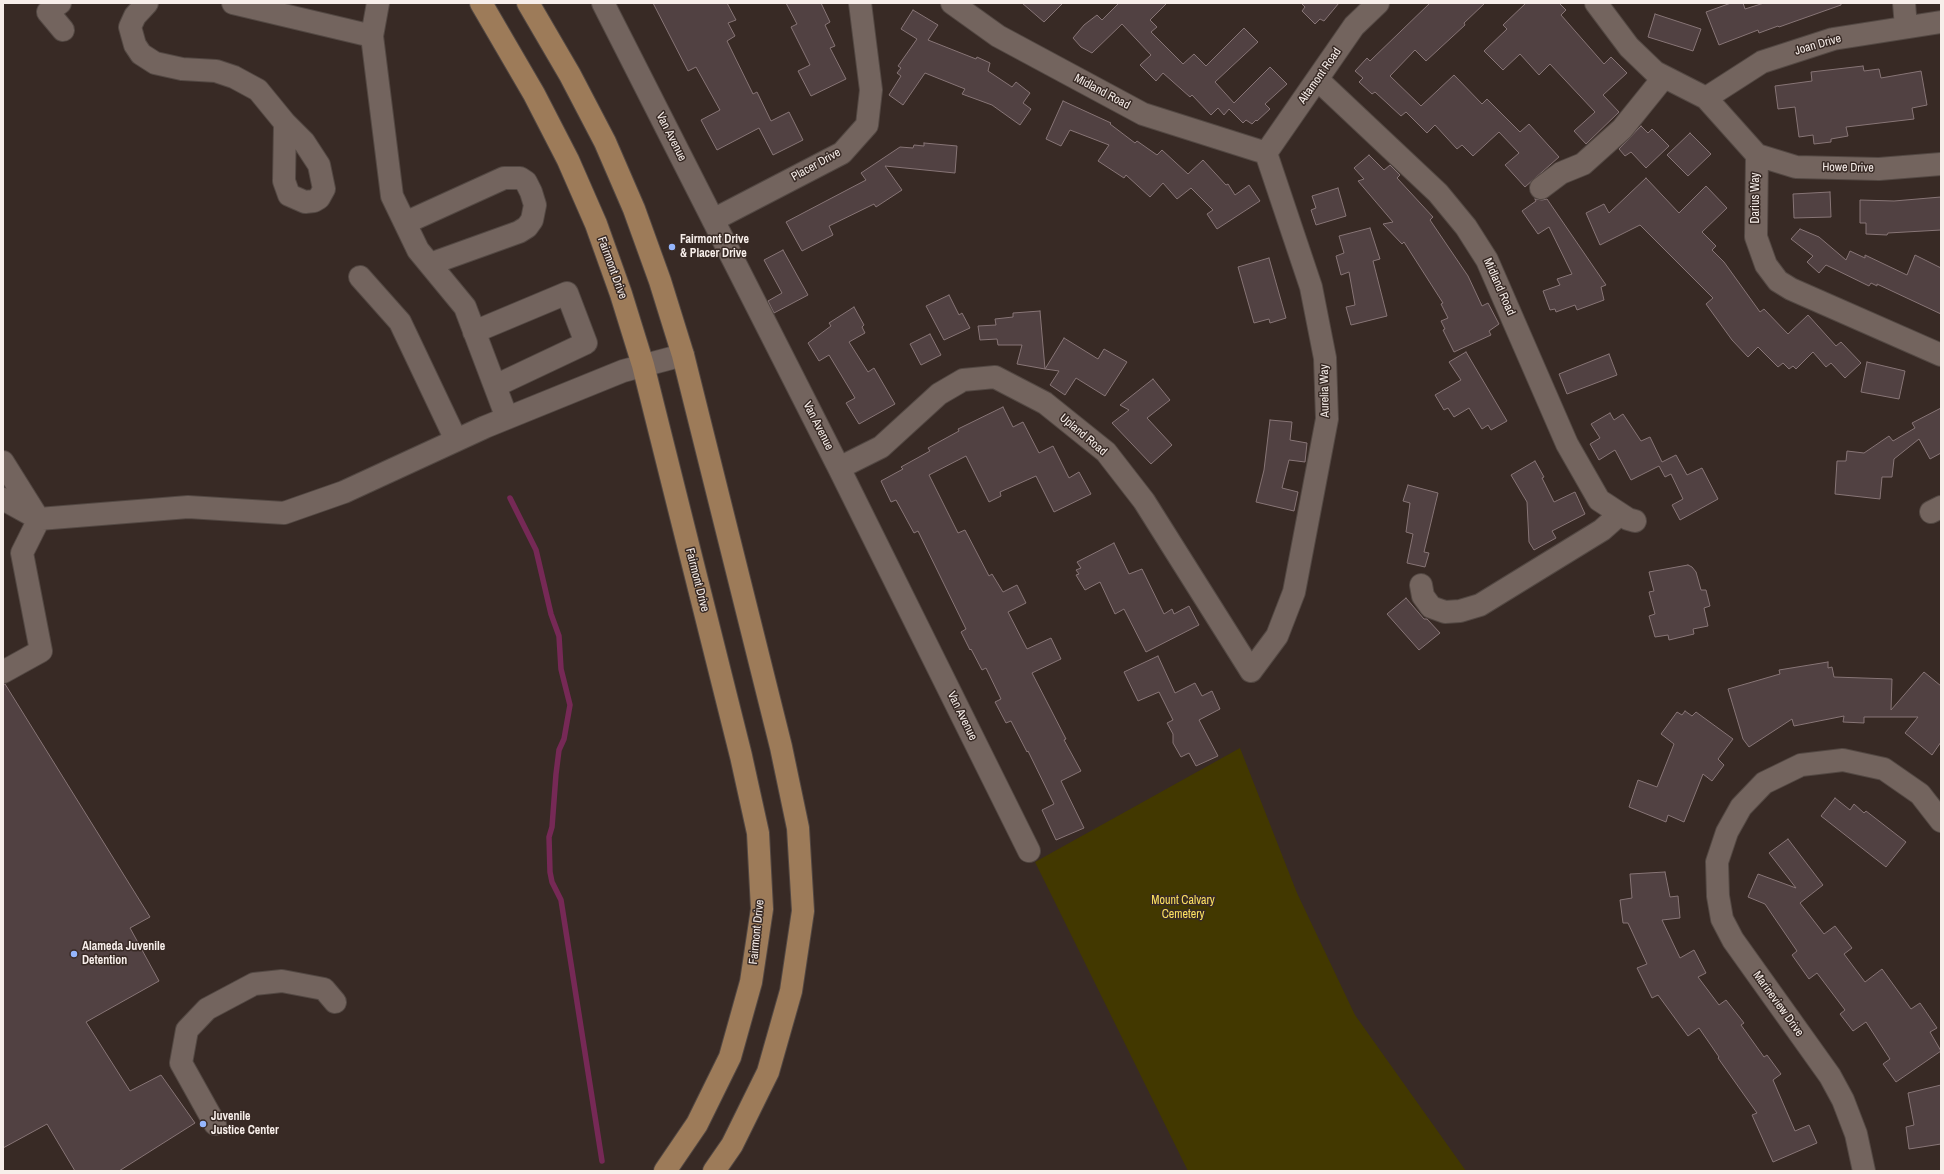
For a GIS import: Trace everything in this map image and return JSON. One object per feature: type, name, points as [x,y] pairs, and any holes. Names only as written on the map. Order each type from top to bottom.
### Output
[{"type":"main road","name":"Fairmont Drive","points":[[480,3],[534,94],[568,160],[596,224],[619,287],[643,365],[741,756],[758,833],[762,909],[751,982],[730,1057],[697,1124],[665,1171]]},
{"type":"main road","points":[[528,3],[570,74],[605,142],[634,209],[660,281],[683,354],[781,747],[798,828],[803,911],[791,991],[768,1072],[732,1145],[714,1171]]},
{"type":"street","points":[[147,3],[135,16],[130,27],[135,45],[141,54],[155,63],[182,69],[216,71],[234,77],[258,90],[285,123]]},
{"type":"street","points":[[233,3],[372,36]]},
{"type":"street","points":[[378,3],[372,36],[392,196],[418,250],[465,307],[507,418]]},
{"type":"street","name":"Van Avenue","points":[[603,3],[839,468],[1029,851]]},
{"type":"street","name":"Placer Drive","points":[[713,220],[842,153],[867,125],[871,90],[860,3]]},
{"type":"street","name":"Midland Road","points":[[952,3],[998,36],[1143,114],[1266,153]]},
{"type":"street","name":"Altamont Road","points":[[1266,153],[1354,26],[1378,3]]},
{"type":"street","name":"Darius Way","points":[[1596,3],[1629,47],[1655,72],[1706,98],[1757,156],[1756,237],[1766,265],[1778,281],[1792,290],[1941,355]]},
{"type":"street","points":[[1904,3],[1906,27]]},
{"type":"street","points":[[50,6],[63,30]]},
{"type":"street","name":"Joan Drive","points":[[1706,98],[1762,62],[1834,39],[1941,22]]},
{"type":"street","points":[[1541,188],[1561,173],[1583,164],[1622,129],[1664,77]]},
{"type":"street","name":"Midland Road","points":[[1318,80],[1438,192],[1466,227],[1487,260],[1567,444],[1599,500],[1628,517],[1602,530],[1480,606],[1444,612],[1431,607],[1423,596],[1421,585]]},
{"type":"street","name":"Aurelia Way","points":[[1251,671],[1277,636],[1294,592],[1327,419],[1325,358],[1311,286],[1266,153]]},
{"type":"street","name":"Howe Drive","points":[[1757,156],[1796,167],[1879,169],[1941,164]]},
{"type":"street","points":[[405,223],[504,178],[520,178],[526,182],[535,205],[532,220],[526,227],[512,234],[430,264]]},
{"type":"street","points":[[360,277],[400,322],[456,440]]},
{"type":"street","points":[[474,332],[567,293],[586,343],[495,386]]},
{"type":"street","points":[[3,499],[39,518],[188,506],[284,513],[344,492],[456,440],[623,371],[683,354]]},
{"type":"street","name":"Upland Road","points":[[839,468],[881,447],[939,394],[963,380],[996,377],[1045,403],[1106,452],[1144,501],[1251,671]]},
{"type":"street","points":[[3,462],[39,518]]},
{"type":"street","points":[[3,672],[41,651],[22,553],[39,518]]},
{"type":"street","name":"Marineview Drive","points":[[1864,1171],[1856,1134],[1844,1100],[1830,1076],[1733,940],[1722,919],[1718,896],[1717,862],[1727,832],[1741,808],[1764,783],[1801,765],[1843,760],[1884,769],[1920,794],[1941,822]]},
{"type":"street","points":[[215,1124],[181,1063],[187,1030],[207,1009],[254,984],[282,981],[324,989],[335,1002]]},
{"type":"green space","name":"Mount Calvary Cemetery","points":[[1240,748],[1297,893],[1355,1015],[1466,1171],[1188,1171],[1035,862]]},
{"type":"building","points":[[653,3],[727,3],[736,20],[728,23],[735,36],[727,41],[753,94],[757,92],[771,121],[789,112],[803,140],[773,155],[759,128],[717,150],[701,120],[720,110],[696,67],[688,71]]},
{"type":"building","points":[[786,3],[821,3],[830,22],[825,25],[835,46],[830,48],[846,79],[811,96],[798,71],[810,65],[791,27],[797,24]]},
{"type":"building","points":[[1022,3],[1063,3],[1044,22]]},
{"type":"building","points":[[1119,3],[1167,3],[1150,20],[1157,27],[1151,32],[1183,64],[1194,54],[1206,66],[1244,28],[1258,42],[1215,82],[1234,103],[1270,67],[1287,84],[1265,104],[1270,109],[1252,124],[1246,120],[1243,123],[1229,109],[1224,115],[1218,108],[1211,115],[1192,95],[1190,97],[1163,73],[1156,81],[1140,65],[1151,55],[1122,24],[1092,53],[1081,47],[1073,38],[1084,25],[1097,15],[1102,20]]},
{"type":"building","points":[[1301,3],[1339,3],[1324,21],[1320,19],[1315,24],[1302,11],[1305,7]]},
{"type":"building","points":[[1430,3],[1485,3],[1464,23],[1465,25],[1426,61],[1415,50],[1390,76],[1421,106],[1454,75],[1482,104],[1487,99],[1520,132],[1529,124],[1559,157],[1525,187],[1505,165],[1519,153],[1499,132],[1473,156],[1462,145],[1457,149],[1435,125],[1427,133],[1406,112],[1401,116],[1375,92],[1372,94],[1359,82],[1363,78],[1355,71],[1367,58],[1370,61]]},
{"type":"building","points":[[1526,3],[1559,3],[1566,10],[1561,15],[1604,64],[1611,57],[1627,73],[1603,95],[1619,112],[1586,144],[1574,131],[1595,112],[1550,64],[1539,75],[1520,54],[1503,70],[1484,51],[1507,29],[1503,25]]},
{"type":"building","points":[[1731,3],[1743,3],[1745,9],[1764,3],[1841,3],[1841,5],[1779,27],[1778,26],[1759,33],[1758,30],[1719,45],[1706,12]]},
{"type":"building","points":[[913,10],[938,25],[928,40],[990,63],[988,71],[1012,87],[1016,82],[1030,93],[1023,103],[1031,109],[1020,125],[992,105],[962,94],[965,89],[925,73],[903,105],[889,95],[901,76],[897,73],[901,68],[898,66],[917,39],[901,29]]},
{"type":"building","points":[[1655,14],[1701,29],[1693,51],[1648,37]]},
{"type":"building","points":[[1863,66],[1864,71],[1879,69],[1881,78],[1921,71],[1927,105],[1912,108],[1914,119],[1846,127],[1848,136],[1831,139],[1831,142],[1814,144],[1813,135],[1799,137],[1795,107],[1778,109],[1775,86],[1812,81],[1811,72]]},
{"type":"building","points":[[1063,101],[1111,123],[1110,124],[1135,143],[1137,141],[1157,155],[1162,150],[1188,174],[1203,160],[1226,185],[1228,184],[1235,195],[1249,185],[1260,201],[1217,229],[1207,214],[1213,210],[1191,188],[1177,199],[1163,183],[1150,197],[1126,175],[1124,178],[1098,161],[1109,145],[1070,130],[1061,146],[1046,139]]},
{"type":"building","points":[[1641,126],[1648,133],[1652,129],[1669,146],[1646,168],[1631,152],[1625,156],[1619,149]]},
{"type":"building","points":[[1690,133],[1711,154],[1688,176],[1667,155]]},
{"type":"building","points":[[924,143],[957,146],[955,173],[885,166],[902,190],[876,207],[874,204],[829,226],[833,235],[802,251],[786,222],[866,180],[861,173],[900,147],[913,148],[914,145],[924,146]]},
{"type":"building","points":[[1369,155],[1384,170],[1390,165],[1400,175],[1397,178],[1433,217],[1430,220],[1468,276],[1482,306],[1488,303],[1499,324],[1489,331],[1491,335],[1454,352],[1443,330],[1445,329],[1441,321],[1448,318],[1441,304],[1443,303],[1404,242],[1402,244],[1383,224],[1393,222],[1358,181],[1364,179],[1354,168]]},
{"type":"building","points":[[1646,178],[1679,213],[1706,186],[1727,208],[1702,232],[1716,246],[1712,250],[1724,262],[1760,312],[1764,309],[1788,334],[1808,315],[1836,346],[1841,342],[1861,363],[1845,378],[1831,363],[1826,367],[1813,352],[1796,369],[1793,366],[1789,369],[1783,363],[1778,367],[1758,347],[1748,357],[1732,340],[1706,304],[1713,298],[1640,225],[1600,245],[1586,213],[1604,204],[1609,213]]},
{"type":"building","points":[[1338,188],[1346,216],[1316,225],[1311,210],[1316,208],[1312,196]]},
{"type":"building","points":[[1830,192],[1831,217],[1794,218],[1793,194]]},
{"type":"building","points":[[1941,197],[1941,230],[1888,233],[1887,235],[1866,234],[1866,223],[1860,223],[1860,200],[1894,201]]},
{"type":"building","points":[[1535,199],[1547,199],[1606,285],[1601,287],[1604,300],[1577,310],[1575,305],[1556,312],[1555,309],[1550,310],[1543,291],[1560,285],[1557,279],[1572,274],[1549,227],[1538,234],[1522,211],[1536,201]]},
{"type":"building","points":[[1370,228],[1380,259],[1373,261],[1387,316],[1351,325],[1346,307],[1355,305],[1349,272],[1341,275],[1336,256],[1344,253],[1339,236]]},
{"type":"building","points":[[1800,229],[1819,237],[1846,260],[1850,251],[1865,258],[1865,255],[1907,275],[1915,255],[1941,268],[1941,314],[1877,284],[1877,286],[1871,283],[1869,286],[1826,265],[1819,273],[1807,262],[1813,256],[1791,239]]},
{"type":"building","points":[[783,250],[808,295],[774,313],[768,301],[782,293],[764,260]]},
{"type":"building","points":[[1269,258],[1286,318],[1270,323],[1269,319],[1254,323],[1238,267]]},
{"type":"building","points":[[949,295],[959,315],[962,313],[970,328],[944,340],[926,306]]},
{"type":"building","points":[[854,307],[864,325],[862,327],[865,333],[849,342],[868,372],[874,368],[895,404],[859,424],[846,403],[855,398],[829,355],[819,361],[808,343],[831,326],[829,323]]},
{"type":"building","points":[[1040,311],[1045,369],[1017,364],[1022,345],[998,345],[997,339],[980,340],[978,326],[996,325],[995,319],[1013,317],[1013,313]]},
{"type":"building","points":[[930,334],[941,355],[921,365],[910,344]]},
{"type":"building","points":[[1064,338],[1098,359],[1104,349],[1127,362],[1105,396],[1076,378],[1065,395],[1050,385],[1059,371],[1045,369]]},
{"type":"building","points":[[1466,352],[1507,421],[1491,430],[1488,425],[1482,429],[1469,408],[1454,417],[1448,408],[1444,410],[1435,395],[1461,380],[1449,362]]},
{"type":"building","points":[[1609,354],[1617,375],[1567,394],[1559,374]]},
{"type":"building","points":[[1867,362],[1905,371],[1899,399],[1861,392]]},
{"type":"building","points":[[1153,379],[1170,400],[1147,418],[1172,445],[1151,464],[1112,423],[1129,410],[1120,405]]},
{"type":"building","points":[[1003,407],[1013,427],[1023,422],[1039,453],[1053,446],[1069,478],[1079,472],[1091,494],[1054,512],[1036,476],[1000,492],[1001,496],[989,502],[966,456],[929,475],[958,533],[965,530],[989,576],[992,574],[1003,592],[1017,585],[1026,603],[1008,612],[1027,649],[1051,638],[1061,659],[1032,673],[1066,739],[1064,740],[1081,771],[1061,781],[1084,828],[1056,840],[1042,810],[1054,804],[1028,751],[1027,752],[1011,721],[1006,723],[995,702],[1001,699],[986,668],[982,670],[961,632],[966,629],[918,531],[914,533],[896,500],[891,502],[881,481],[903,469],[901,467],[930,451],[928,448],[959,431],[958,429]]},
{"type":"building","points":[[1941,408],[1941,453],[1930,459],[1919,439],[1894,459],[1892,477],[1882,477],[1880,499],[1835,494],[1837,461],[1846,461],[1847,451],[1864,453],[1889,436],[1893,441],[1915,428],[1912,423]]},
{"type":"building","points":[[1610,413],[1614,420],[1623,414],[1641,441],[1650,437],[1662,462],[1676,455],[1687,475],[1702,468],[1718,499],[1680,520],[1672,505],[1683,499],[1671,474],[1665,477],[1659,466],[1631,480],[1615,450],[1599,460],[1590,444],[1600,438],[1591,424]]},
{"type":"building","points":[[1270,420],[1292,422],[1290,440],[1307,443],[1305,462],[1289,460],[1282,488],[1298,492],[1294,511],[1256,502],[1264,470]]},
{"type":"building","points":[[1535,461],[1544,477],[1542,478],[1554,502],[1575,492],[1585,514],[1552,531],[1556,538],[1534,550],[1529,542],[1527,502],[1511,475]]},
{"type":"building","points":[[1408,485],[1438,493],[1424,552],[1429,553],[1425,567],[1407,563],[1413,534],[1406,532],[1410,503],[1403,501]]},
{"type":"building","points":[[1114,543],[1129,574],[1142,569],[1164,614],[1172,609],[1174,614],[1189,606],[1199,625],[1146,652],[1124,609],[1115,614],[1100,582],[1085,590],[1076,575],[1079,574],[1076,570],[1081,568],[1077,562]]},
{"type":"building","points":[[1688,565],[1696,572],[1701,590],[1706,590],[1710,606],[1704,608],[1708,626],[1693,629],[1694,634],[1669,640],[1668,635],[1655,637],[1649,616],[1655,614],[1649,592],[1654,591],[1649,572]]},
{"type":"building","points":[[1406,598],[1424,619],[1427,619],[1440,633],[1419,650],[1387,614]]},
{"type":"building","points":[[1158,656],[1175,693],[1195,683],[1202,696],[1212,691],[1220,709],[1199,720],[1218,756],[1196,766],[1189,753],[1181,757],[1173,743],[1173,734],[1167,723],[1173,720],[1159,692],[1138,701],[1124,672]]},
{"type":"building","points":[[1828,662],[1828,668],[1832,667],[1834,677],[1892,679],[1891,710],[1924,672],[1941,686],[1941,742],[1932,755],[1905,733],[1918,717],[1864,717],[1864,723],[1843,722],[1844,716],[1794,726],[1792,719],[1749,747],[1743,739],[1728,689],[1780,674],[1779,670]]},
{"type":"building","name":"Alameda Juvenile Detention","points":[[3,684],[5,684],[150,917],[130,928],[159,981],[86,1022],[130,1091],[161,1075],[195,1123],[119,1171],[75,1171],[47,1124],[3,1148]]},
{"type":"building","points":[[1685,711],[1692,716],[1696,712],[1733,739],[1718,759],[1724,765],[1712,781],[1703,774],[1684,822],[1668,815],[1666,822],[1629,807],[1638,780],[1657,787],[1674,744],[1661,734],[1677,712],[1682,715]]},
{"type":"building","points":[[1835,798],[1850,810],[1854,804],[1864,813],[1866,811],[1906,842],[1886,867],[1821,816]]},
{"type":"building","points":[[1788,839],[1823,885],[1800,903],[1824,934],[1835,926],[1852,948],[1844,954],[1865,982],[1882,969],[1911,1009],[1920,1003],[1937,1028],[1930,1032],[1941,1051],[1896,1082],[1883,1064],[1890,1059],[1866,1022],[1853,1031],[1840,1014],[1845,1010],[1817,973],[1809,979],[1792,955],[1797,951],[1765,904],[1748,897],[1758,874],[1796,888],[1769,853]]},
{"type":"building","points":[[1665,872],[1670,897],[1678,896],[1680,918],[1662,920],[1680,958],[1694,950],[1706,973],[1698,977],[1719,1005],[1726,1000],[1744,1023],[1741,1025],[1764,1057],[1767,1055],[1781,1074],[1773,1080],[1795,1131],[1809,1125],[1817,1143],[1773,1162],[1752,1115],[1757,1113],[1718,1058],[1719,1057],[1699,1028],[1688,1036],[1658,995],[1652,998],[1637,968],[1647,964],[1628,923],[1623,923],[1620,900],[1632,898],[1630,874]]},
{"type":"building","points":[[1941,1085],[1941,1144],[1909,1149],[1906,1127],[1914,1125],[1908,1093]]},
{"type":"waterway","points":[[510,498],[536,550],[551,614],[559,636],[561,669],[570,705],[564,739],[559,750],[556,774],[552,827],[549,837],[550,872],[552,882],[561,900],[602,1161]]},
{"type":"place","name":"Fairmont Drive & Placer Drive","points":[[672,247]]},
{"type":"place","name":"Alameda Juvenile Detention","points":[[74,954]]},
{"type":"place","name":"Juvenile Justice Center","points":[[203,1124]]}]
